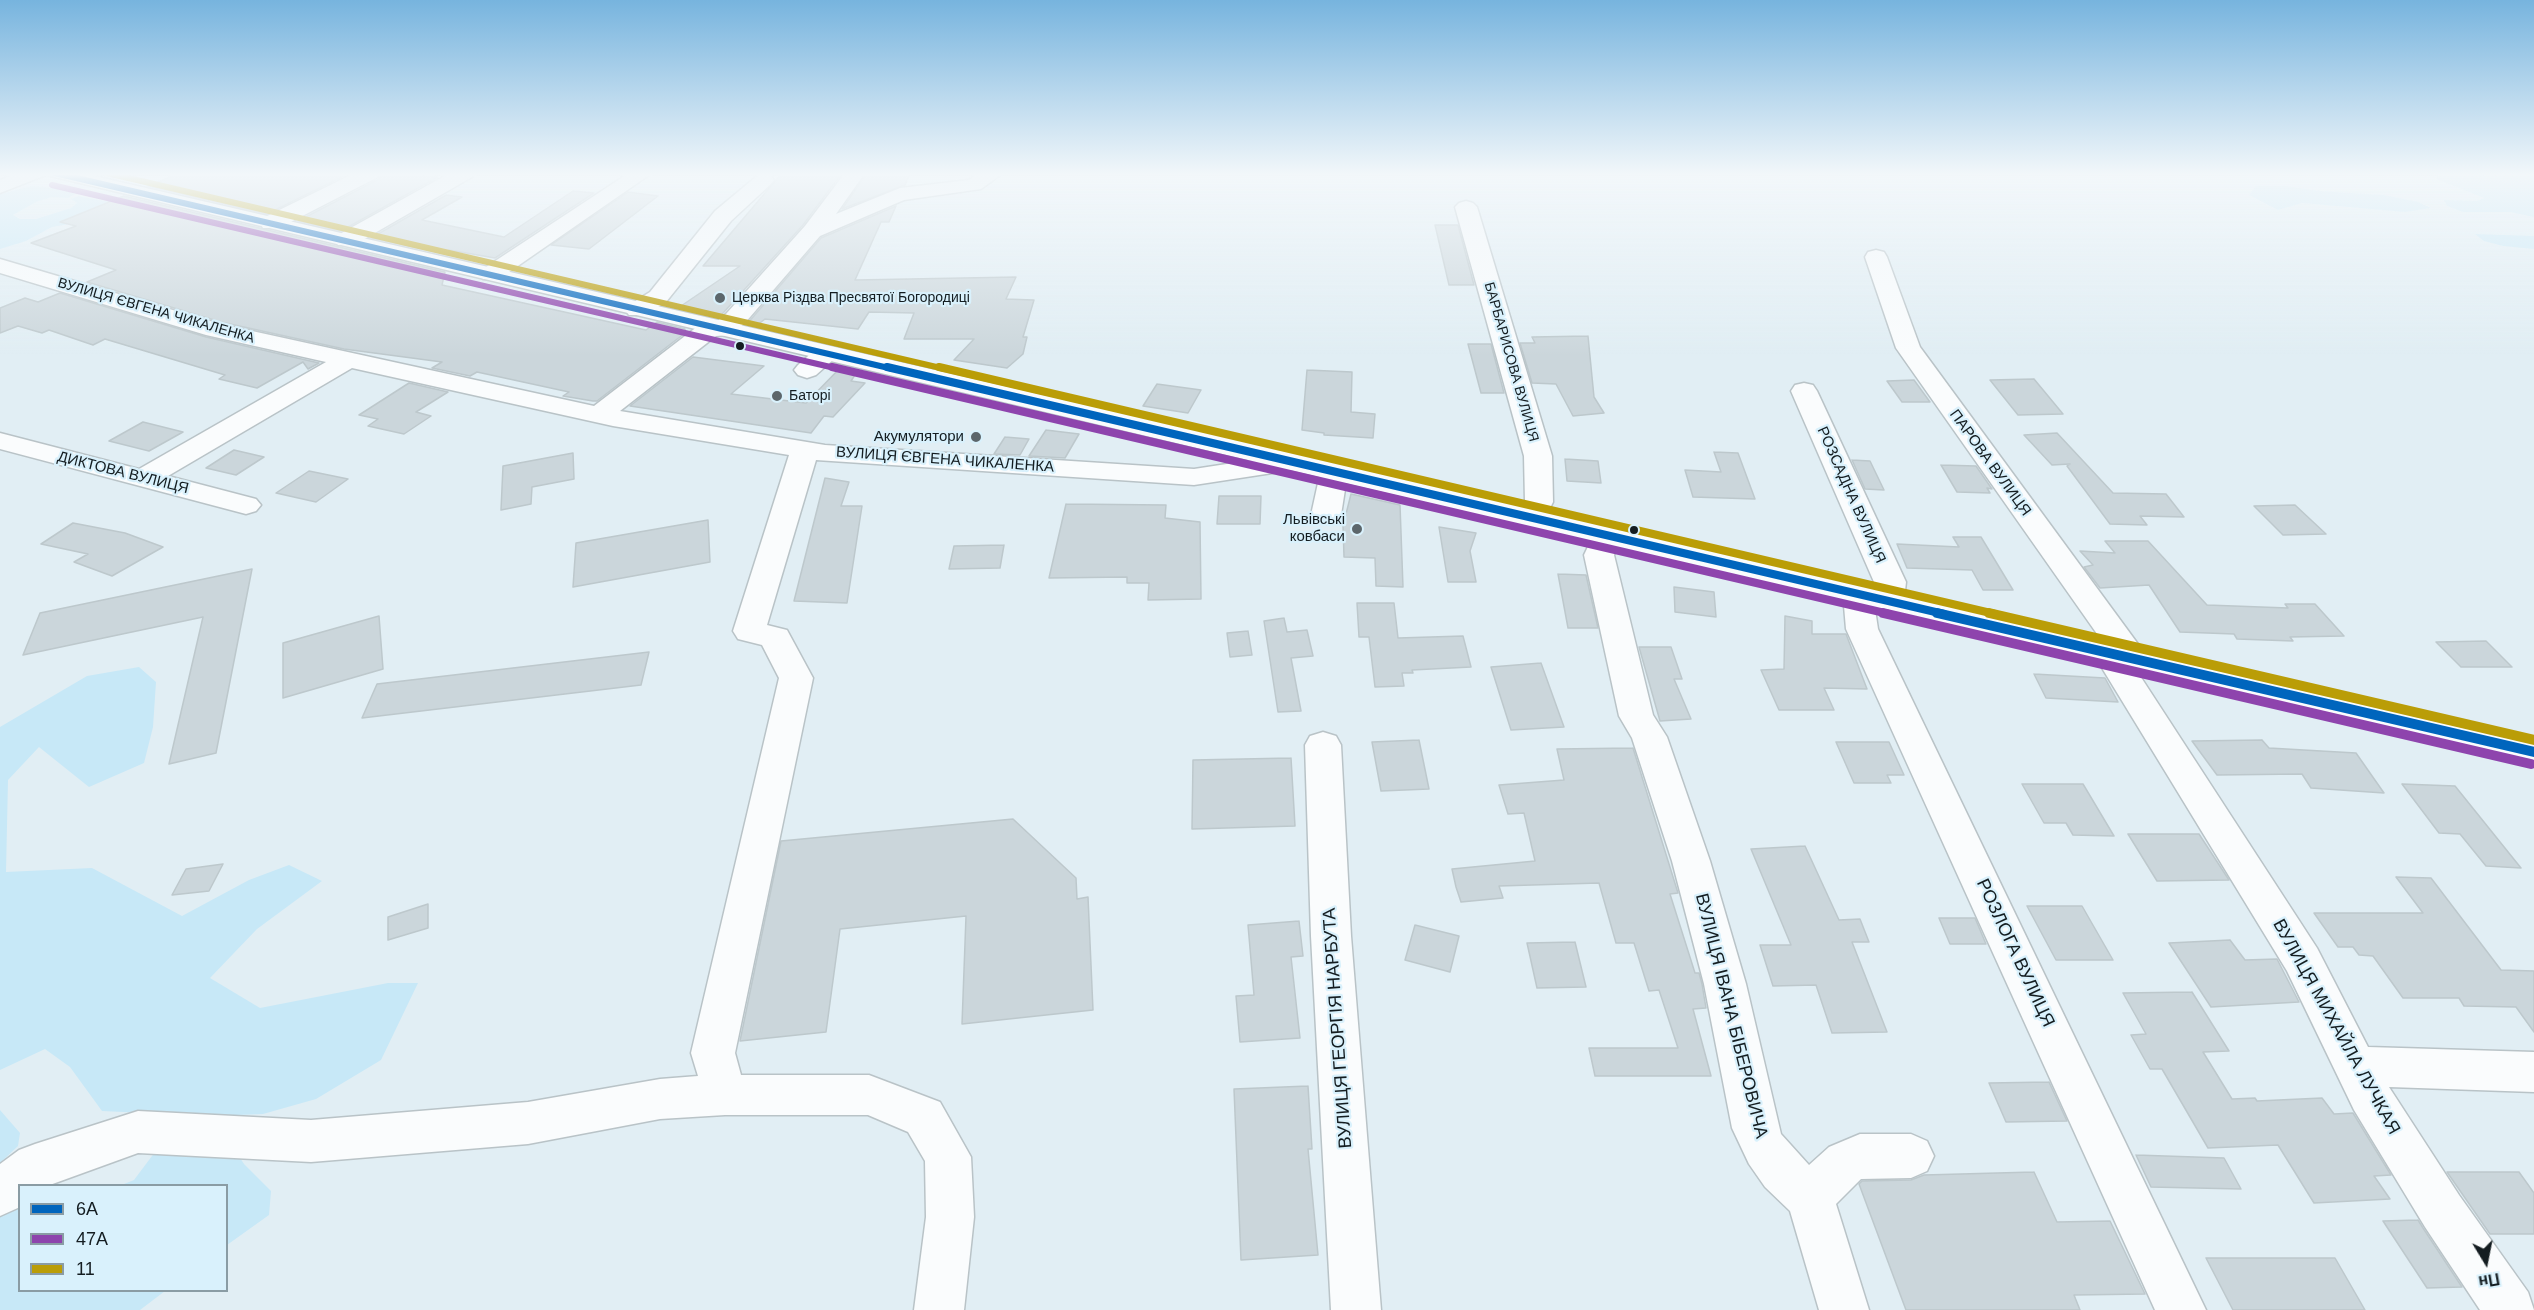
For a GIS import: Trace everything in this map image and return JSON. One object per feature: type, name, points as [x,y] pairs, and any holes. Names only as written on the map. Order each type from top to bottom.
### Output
[{"type":"street","points":[[320,234],[715,329],[816,362],[1292,462],[2118,653],[2534,752]]},
{"type":"street","points":[[346,240],[356,234]]},
{"type":"street","points":[[491,274],[551,234]]},
{"type":"street","points":[[637,310],[658,297],[708,234]]},
{"type":"street","points":[[599,415],[715,329],[735,319],[810,234]]},
{"type":"street","name":"БАРБАРИСОВА ВУЛИЦЯ","points":[[1474,234],[1538,456],[1539,502],[1532,518]]},
{"type":"street","name":"ПАРОВА ВУЛИЦЯ","points":[[1876,257],[1908,348],[2118,653]]},
{"type":"street","name":"ВУЛИЦЯ ЄВГЕНА ЧИКАЛЕНКА","points":[[0,267],[214,330],[599,415],[825,453],[1194,477],[1292,462]]},
{"type":"street","points":[[142,478],[348,360]]},
{"type":"street","name":"РОЗСАДНА ВУЛИЦЯ","points":[[1804,391],[1890,582],[1874,597]]},
{"type":"street","name":"ДИКТОВА ВУЛИЦЯ","points":[[0,441],[246,505]]},
{"type":"street","points":[[725,1095],[713,1053],[796,678],[775,638],[749,632],[805,449]]},
{"type":"street","points":[[1326,515],[1332,483],[1337,473]]},
{"type":"street","name":"ВУЛИЦЯ ІВАНА БІБЕРОВИЧА","points":[[1607,536],[1599,555],[1636,716],[1649,737],[1691,861],[1725,984],[1755,1128],[1765,1149],[1782,1171],[1810,1198],[1844,1310]]},
{"type":"street","name":"РОЗЛОГА ВУЛИЦЯ","points":[[1874,597],[1858,605],[1862,629],[2181,1310]]},
{"type":"street","name":"ВУЛИЦЯ МИХАЙЛА ЛУЧКАЯ","points":[[2118,653],[2302,960],[2370,1096],[2442,1212],[2510,1310]]},
{"type":"street","name":"ВУЛИЦЯ ГЕОРГІЯ НАРБУТА","points":[[1323,745],[1331,936],[1356,1310]]},
{"type":"street","points":[[2355,1065],[2534,1071]]},
{"type":"street","points":[[0,1193],[35,1166],[138,1132],[310,1141],[528,1123],[660,1099],[725,1095],[869,1095],[924,1117],[948,1157],[950,1217],[939,1310]]},
{"type":"street","points":[[1810,1198],[1845,1163],[1860,1156],[1911,1155]]},
{"type":"shaded area","points":[[0,234],[39,234],[26,241],[0,249]]},
{"type":"shaded area","points":[[2475,234],[2534,236],[2534,249],[2503,246],[2484,241]]},
{"type":"shaded area","points":[[139,667],[156,682],[153,727],[144,763],[89,787],[39,747],[8,780],[6,872],[92,868],[182,916],[249,880],[289,865],[322,881],[257,929],[210,978],[260,1008],[388,983],[418,983],[381,1060],[316,1099],[263,1114],[211,1116],[102,1111],[70,1067],[45,1049],[0,1070],[0,727],[87,676]]},
{"type":"shaded area","points":[[0,1110],[20,1133],[18,1146],[0,1163]]},
{"type":"shaded area","points":[[226,1137],[244,1164],[271,1191],[269,1215],[228,1244],[228,1184],[124,1184],[134,1180],[164,1140]]},
{"type":"shaded area","points":[[18,1189],[18,1292],[164,1292],[140,1310],[0,1310],[0,1204]]},
{"type":"building","points":[[54,234],[285,234],[445,272],[442,285],[646,330],[657,322],[685,329],[685,333],[597,401],[593,401],[563,396],[569,392],[477,372],[470,376],[432,368],[442,362],[344,349],[221,322],[87,282],[116,270],[31,243]]},
{"type":"building","points":[[378,234],[490,234],[504,237],[508,234],[531,234],[495,258],[449,250],[448,255],[371,238]]},
{"type":"building","points":[[567,234],[608,234],[589,249],[551,245]]},
{"type":"building","points":[[730,234],[795,234],[718,318],[678,308],[740,266],[703,266]]},
{"type":"building","points":[[830,234],[876,234],[855,280],[1016,277],[1006,299],[1034,300],[1023,337],[1027,337],[1023,354],[1007,368],[954,360],[974,339],[904,339],[914,313],[869,312],[858,329],[765,319],[756,326],[747,324],[821,238]]},
{"type":"building","points":[[1437,234],[1460,234],[1474,285],[1449,285]]},
{"type":"building","points":[[60,293],[206,337],[319,363],[308,369],[303,362],[257,388],[219,379],[225,375],[105,339],[93,345],[49,330],[42,333],[18,326],[0,333],[0,308],[25,298],[38,302]]},
{"type":"building","points":[[1588,336],[1594,397],[1604,413],[1573,416],[1556,384],[1532,383],[1520,343],[1535,343],[1532,337]]},
{"type":"building","points":[[1468,344],[1491,344],[1504,393],[1481,393]]},
{"type":"building","points":[[693,357],[764,366],[731,394],[806,403],[842,366],[857,372],[851,381],[865,383],[833,417],[824,416],[811,433],[630,406]]},
{"type":"building","points":[[1307,370],[1352,372],[1351,412],[1375,414],[1373,438],[1324,435],[1324,433],[1302,430]]},
{"type":"building","points":[[2034,379],[2063,414],[2018,415],[1990,380]]},
{"type":"building","points":[[1914,380],[1930,402],[1902,402],[1887,381]]},
{"type":"building","points":[[409,383],[448,392],[416,412],[431,416],[404,434],[368,426],[378,419],[359,415]]},
{"type":"building","points":[[1157,384],[1201,390],[1188,413],[1143,406]]},
{"type":"building","points":[[143,422],[183,432],[149,451],[109,441]]},
{"type":"building","points":[[1046,430],[1079,434],[1065,458],[1029,456]]},
{"type":"building","points":[[2057,433],[2113,493],[2166,494],[2184,517],[2140,516],[2147,525],[2110,524],[2067,466],[2070,464],[2052,465],[2024,435]]},
{"type":"building","points":[[1005,437],[1029,439],[1020,455],[994,454]]},
{"type":"building","points":[[234,450],[264,457],[236,475],[206,468]]},
{"type":"building","points":[[1714,452],[1738,453],[1755,499],[1693,497],[1685,470],[1721,472]]},
{"type":"building","points":[[573,453],[574,479],[532,487],[531,504],[501,510],[503,466]]},
{"type":"building","points":[[1565,459],[1598,461],[1601,483],[1567,481]]},
{"type":"building","points":[[1852,460],[1870,461],[1884,490],[1865,489]]},
{"type":"building","points":[[1941,465],[1976,466],[1992,489],[1987,488],[1990,493],[1957,492]]},
{"type":"building","points":[[309,471],[348,479],[316,502],[276,493]]},
{"type":"building","points":[[825,478],[849,482],[841,506],[862,506],[847,603],[794,601]]},
{"type":"building","points":[[1351,494],[1400,505],[1403,587],[1376,586],[1375,558],[1344,557],[1343,526]]},
{"type":"building","points":[[1219,496],[1261,496],[1260,524],[1217,524]]},
{"type":"building","points":[[1066,504],[1166,505],[1165,518],[1200,522],[1201,599],[1148,600],[1149,583],[1127,583],[1127,577],[1049,578]]},
{"type":"building","points":[[2295,505],[2326,534],[2283,535],[2254,506]]},
{"type":"building","points":[[708,520],[710,562],[573,587],[576,543]]},
{"type":"building","points":[[73,523],[125,533],[163,547],[112,576],[74,562],[88,554],[41,544]]},
{"type":"building","points":[[1439,527],[1476,533],[1470,551],[1476,582],[1448,582]]},
{"type":"building","points":[[1953,537],[1981,537],[2013,590],[1983,590],[1972,570],[1907,568],[1897,544],[1959,547]]},
{"type":"building","points":[[2105,541],[2148,541],[2207,605],[2288,608],[2285,604],[2315,604],[2344,636],[2290,637],[2293,641],[2237,639],[2234,634],[2180,632],[2149,585],[2100,588],[2084,567],[2093,565],[2080,551],[2115,553]]},
{"type":"building","points":[[1004,545],[1000,568],[949,569],[954,546]]},
{"type":"building","points":[[252,569],[216,753],[169,764],[203,617],[23,655],[40,613]]},
{"type":"building","points":[[1558,574],[1586,575],[1598,628],[1568,628]]},
{"type":"building","points":[[1674,587],[1714,592],[1716,617],[1675,612]]},
{"type":"building","points":[[1357,603],[1394,603],[1398,638],[1463,636],[1471,667],[1412,670],[1413,673],[1402,673],[1404,686],[1375,687],[1369,637],[1359,637]]},
{"type":"building","points":[[379,616],[383,669],[283,698],[283,643]]},
{"type":"building","points":[[1785,616],[1812,621],[1812,634],[1846,634],[1867,689],[1824,688],[1834,710],[1779,710],[1761,670],[1784,669]]},
{"type":"building","points":[[1284,618],[1287,632],[1307,630],[1313,656],[1291,658],[1301,711],[1278,712],[1264,621]]},
{"type":"building","points":[[1248,631],[1252,655],[1230,657],[1227,633]]},
{"type":"building","points":[[2486,641],[2512,667],[2461,667],[2436,642]]},
{"type":"building","points":[[1639,647],[1671,647],[1682,679],[1674,679],[1691,719],[1660,721]]},
{"type":"building","points":[[649,652],[641,685],[362,718],[377,684]]},
{"type":"building","points":[[1541,663],[1564,727],[1511,730],[1491,667]]},
{"type":"building","points":[[2034,674],[2105,678],[2118,702],[2046,698]]},
{"type":"building","points":[[1419,740],[1429,789],[1381,791],[1372,742]]},
{"type":"building","points":[[2262,740],[2269,748],[2356,753],[2384,793],[2311,788],[2302,774],[2217,775],[2192,741]]},
{"type":"building","points":[[1836,742],[1889,742],[1904,775],[1887,775],[1891,783],[1854,783]]},
{"type":"building","points":[[1633,748],[1678,893],[1670,894],[1695,973],[1699,973],[1702,984],[1706,1008],[1693,1009],[1711,1076],[1595,1076],[1589,1048],[1678,1048],[1659,990],[1649,991],[1634,943],[1616,943],[1599,883],[1499,886],[1503,898],[1461,902],[1456,887],[1452,869],[1535,861],[1524,813],[1508,814],[1499,785],[1564,780],[1557,749]]},
{"type":"building","points":[[1291,758],[1295,826],[1192,829],[1193,760]]},
{"type":"building","points":[[2022,784],[2083,784],[2114,836],[2073,835],[2066,823],[2044,823]]},
{"type":"building","points":[[2402,784],[2455,786],[2521,868],[2486,866],[2460,834],[2439,833]]},
{"type":"building","points":[[1013,819],[1076,878],[1077,899],[1088,897],[1093,1010],[962,1024],[966,916],[840,929],[826,1032],[740,1041],[781,841]]},
{"type":"building","points":[[2128,834],[2199,834],[2229,880],[2157,881]]},
{"type":"building","points":[[1805,846],[1839,920],[1860,919],[1869,942],[1852,942],[1887,1032],[1832,1033],[1816,985],[1773,986],[1760,945],[1791,945],[1751,849]]},
{"type":"building","points":[[223,864],[209,891],[172,895],[186,869]]},
{"type":"building","points":[[2396,877],[2431,878],[2501,970],[2534,971],[2534,1032],[2516,1007],[2464,1006],[2459,998],[2403,998],[2373,956],[2359,955],[2353,947],[2338,947],[2314,913],[2423,913]]},
{"type":"building","points":[[428,904],[428,928],[388,940],[388,917]]},
{"type":"building","points":[[2027,906],[2082,906],[2113,960],[2056,960]]},
{"type":"building","points":[[1939,918],[1975,918],[1986,944],[1950,944]]},
{"type":"building","points":[[1299,921],[1303,956],[1291,957],[1300,1038],[1240,1042],[1236,996],[1254,995],[1248,925]]},
{"type":"building","points":[[1415,925],[1459,936],[1450,972],[1405,960]]},
{"type":"building","points":[[2230,940],[2245,960],[2277,959],[2299,1002],[2211,1007],[2169,943]]},
{"type":"building","points":[[1575,942],[1586,987],[1537,988],[1527,943]]},
{"type":"building","points":[[2192,992],[2229,1051],[2203,1052],[2232,1099],[2255,1098],[2257,1101],[2322,1098],[2334,1114],[2353,1113],[2391,1175],[2374,1176],[2390,1199],[2314,1203],[2278,1145],[2208,1148],[2162,1069],[2150,1069],[2131,1035],[2146,1034],[2123,993]]},
{"type":"building","points":[[2049,1082],[2067,1121],[2006,1122],[1989,1083]]},
{"type":"building","points":[[1308,1086],[1312,1149],[1308,1149],[1318,1255],[1241,1260],[1234,1089]]},
{"type":"building","points":[[2136,1155],[2224,1158],[2241,1189],[2151,1187]]},
{"type":"building","points":[[2034,1172],[2057,1222],[2110,1221],[2145,1294],[2074,1295],[2080,1310],[1906,1310],[1859,1184],[1862,1181],[1911,1180],[1924,1175]]},
{"type":"building","points":[[2447,1172],[2519,1172],[2534,1193],[2534,1234],[2490,1234]]},
{"type":"building","points":[[2418,1220],[2462,1287],[2427,1288],[2383,1221]]},
{"type":"building","points":[[2206,1258],[2335,1258],[2365,1310],[2233,1310]]},
{"type":"transit line","name":"47А","points":[[262,234],[2531,764]]},
{"type":"transit line","name":"6А","points":[[317,234],[2534,752]]},
{"type":"transit line","name":"11","points":[[369,234],[2534,740]]},
{"type":"place","name":"Церква Різдва Пресвятої Богородиці","points":[[720,298]]},
{"type":"place","name":"Баторі","points":[[777,396]]},
{"type":"place","name":"Акумулятори","points":[[976,437]]},
{"type":"place","name":"Львівські ковбаси","points":[[1357,529]]}]
